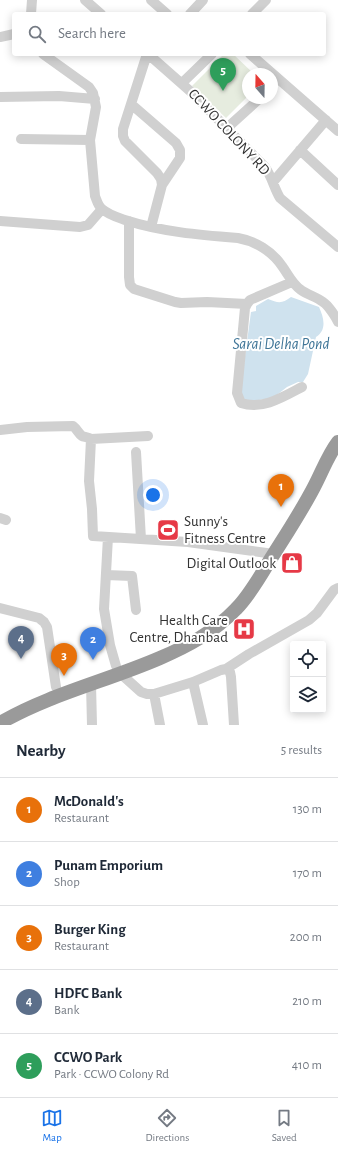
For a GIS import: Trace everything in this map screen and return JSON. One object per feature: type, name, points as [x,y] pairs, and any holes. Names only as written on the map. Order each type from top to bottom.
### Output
[{"type":"highway","points":[[0,723],[15,714],[36,705],[91,684],[207,624],[236,598],[270,554],[321,462],[334,447]]},
{"type":"highway","points":[[0,713],[56,687],[119,670]]},
{"type":"street","points":[[30,12],[32,0]]},
{"type":"street","points":[[85,0],[99,12]]},
{"type":"street","points":[[151,0],[165,12]]},
{"type":"street","points":[[192,12],[203,0]]},
{"type":"street","points":[[254,12],[266,0]]},
{"type":"street","points":[[0,37],[12,34]]},
{"type":"street","points":[[46,56],[89,87],[93,93],[96,107],[90,140],[95,196],[97,203],[102,209],[111,215],[151,227],[173,232],[238,238],[259,245],[282,264],[292,282],[302,291],[324,302],[338,322]]},
{"type":"street","points":[[148,56],[123,129],[123,136],[125,141],[161,178],[162,185]]},
{"type":"street","name":"CCWO COLONY RD","points":[[151,56],[182,83],[265,167],[270,174],[280,198],[338,247]]},
{"type":"street","points":[[182,83],[210,56]]},
{"type":"street","points":[[252,56],[338,131]]},
{"type":"street","points":[[0,97],[59,96],[95,99]]},
{"type":"street","points":[[131,104],[176,143],[180,150],[180,158],[162,185],[151,227]]},
{"type":"street","points":[[227,128],[253,104]]},
{"type":"street","points":[[273,182],[326,120]]},
{"type":"street","points":[[22,139],[90,140]]},
{"type":"street","points":[[300,150],[338,185]]},
{"type":"street","points":[[0,221],[80,226],[88,225],[102,209]]},
{"type":"street","points":[[129,221],[129,277],[130,285],[134,289],[181,303],[207,302],[247,304]]},
{"type":"street","points":[[292,282],[250,300],[245,308],[237,393],[241,403],[246,405],[264,404],[272,402],[302,387]]},
{"type":"street","points":[[0,430],[28,427],[73,426],[82,436],[91,439],[148,436]]},
{"type":"street","points":[[91,439],[89,481],[93,536],[188,542],[270,554]]},
{"type":"street","points":[[136,452],[141,539]]},
{"type":"street","points":[[108,537],[104,609],[110,646],[119,670],[141,692],[147,694],[154,694],[193,682],[226,669],[249,654],[309,620],[317,613],[334,590],[338,588]]},
{"type":"street","points":[[106,575],[132,576],[136,610]]},
{"type":"street","points":[[0,608],[38,618],[44,622],[47,627],[56,687]]},
{"type":"street","points":[[226,669],[230,672],[231,677],[234,725]]},
{"type":"street","points":[[193,682],[203,725]]},
{"type":"street","points":[[91,684],[92,725]]},
{"type":"street","points":[[154,694],[160,725]]},
{"type":"shaded area","points":[[222,56],[235,56],[248,68],[242,68],[242,102],[226,118],[192,86]]},
{"type":"water","name":"Sarai Delha Pond","points":[[291,297],[319,307],[323,319],[324,324],[322,331],[316,337],[308,374],[303,382],[298,382],[287,387],[273,398],[246,402],[240,393],[251,312],[256,311],[256,306],[268,299],[280,302]]},
{"type":"place","name":"CCWO Park","points":[[223,91]]},
{"type":"place","name":"McDonald's","points":[[281,507]]},
{"type":"place","name":"Sunny's Fitness Centre","points":[[168,530]]},
{"type":"place","name":"Digital Outlook","points":[[292,563]]},
{"type":"place","name":"Health Care Centre, Dhanbad","points":[[244,629]]},
{"type":"place","name":"HDFC Bank","points":[[21,659]]},
{"type":"place","name":"Punam Emporium","points":[[93,660]]},
{"type":"place","name":"Burger King","points":[[64,676]]}]
